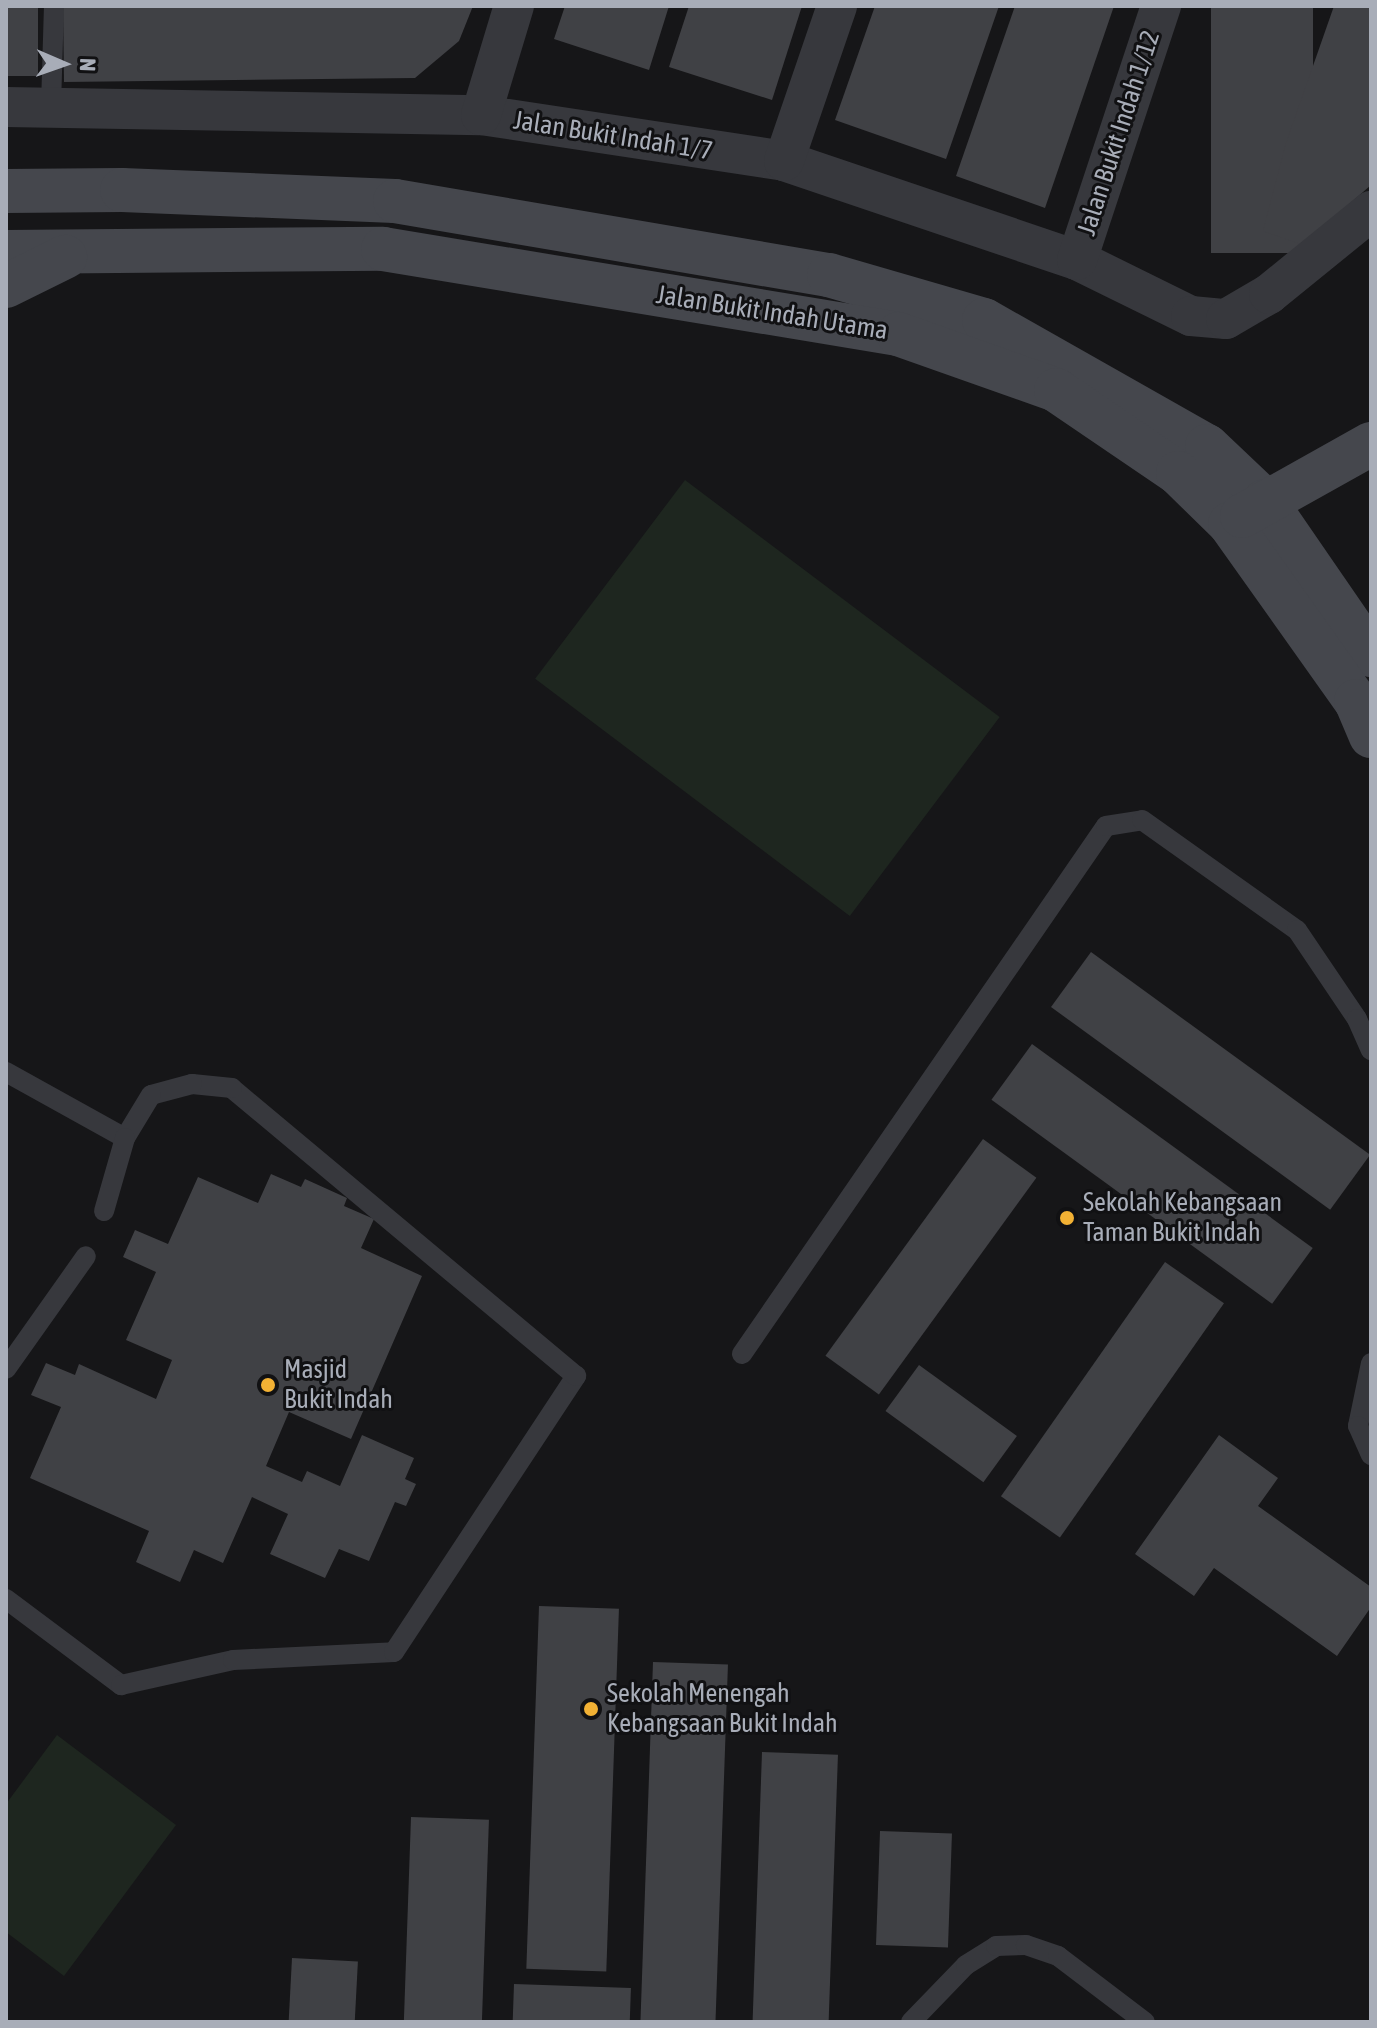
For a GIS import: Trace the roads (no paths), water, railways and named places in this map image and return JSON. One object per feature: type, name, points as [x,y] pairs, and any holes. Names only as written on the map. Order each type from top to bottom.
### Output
[{"type":"street","points":[[481,115],[514,6]]},
{"type":"street","points":[[784,161],[837,6]]},
{"type":"street","name":"Jalan Bukit Indah 1/12","points":[[1077,260],[1161,6]]},
{"type":"street","name":"Jalan Bukit Indah 1/7","points":[[6,107],[481,115],[784,161],[1077,260],[1191,316],[1226,319],[1259,300],[1371,211]]},
{"type":"street","name":"Jalan Bukit Indah Utama","points":[[6,191],[122,190],[395,201],[829,275],[984,320],[1207,446],[1356,701],[1371,736]]},
{"type":"street","name":"Jalan Bukit Indah Utama","points":[[6,252],[383,249],[898,334],[1056,390],[1178,473],[1247,512],[1371,655]]},
{"type":"street","points":[[6,286],[41,264],[82,252]]},
{"type":"street","points":[[1247,512],[1371,444]]},
{"type":"lane","points":[[51,106],[54,6]]},
{"type":"lane","points":[[742,1354],[1106,826],[1142,820],[1297,930],[1357,1019],[1371,1050]]},
{"type":"lane","points":[[6,1072],[125,1138]]},
{"type":"lane","points":[[6,1599],[121,1685],[233,1660],[394,1652],[576,1376],[232,1088],[192,1084],[151,1095],[125,1138],[104,1211]]},
{"type":"lane","points":[[6,1369],[86,1256]]},
{"type":"lane","points":[[1371,1363],[1358,1426],[1371,1455]]},
{"type":"lane","points":[[911,2022],[966,1965],[996,1946],[1026,1945],[1058,1956],[1145,2022]]},
{"type":"place","name":"Sekolah Kebangsaan Taman Bukit Indah","points":[[1067,1218]]},
{"type":"place","name":"Masjid Bukit Indah","points":[[268,1385]]},
{"type":"place","name":"Sekolah Menengah Kebangsaan Bukit Indah","points":[[591,1709]]}]
